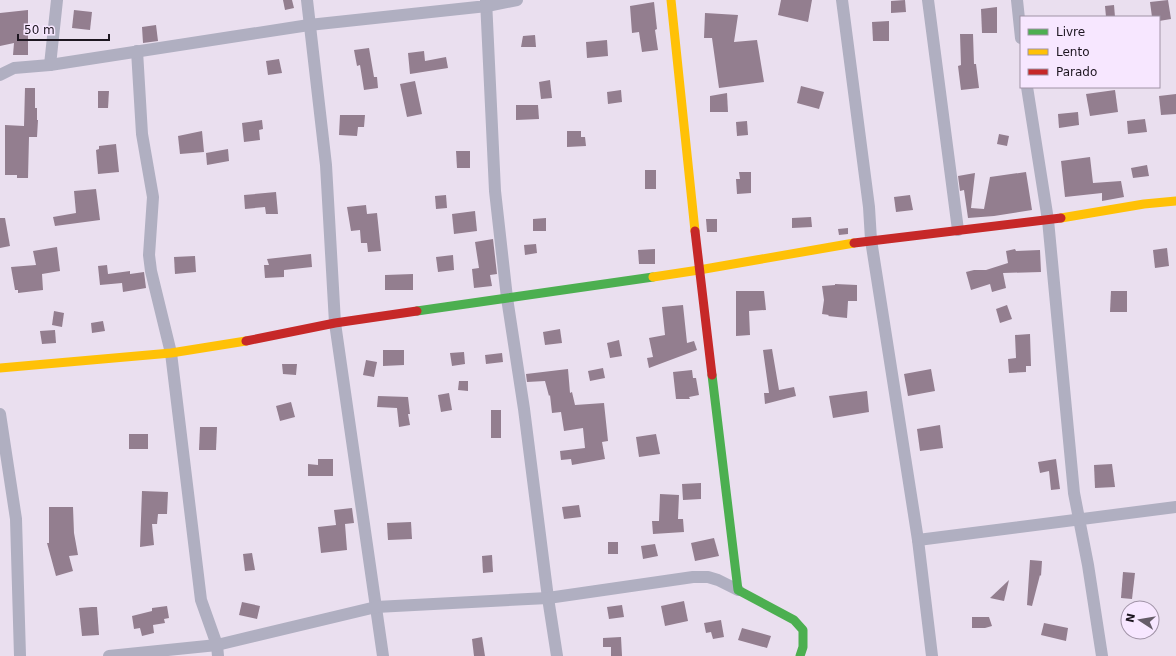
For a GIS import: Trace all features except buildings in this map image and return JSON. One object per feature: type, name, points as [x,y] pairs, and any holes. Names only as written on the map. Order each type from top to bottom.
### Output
[{"type":"street","points":[[50,65],[57,0]]},
{"type":"street","points":[[307,0],[326,165],[335,323],[384,656]]},
{"type":"street","points":[[0,75],[14,68],[50,65],[309,25],[517,0]]},
{"type":"street","points":[[671,0],[699,270],[738,590]]},
{"type":"street","points":[[842,0],[869,207],[871,240],[918,540],[932,656]]},
{"type":"street","points":[[928,0],[958,230]]},
{"type":"street","points":[[1017,0],[1020,28]]},
{"type":"street","points":[[486,3],[493,162],[507,298],[524,408],[548,598],[557,656]]},
{"type":"street","points":[[137,51],[142,134],[153,197],[149,255],[171,354],[200,593],[218,650]]},
{"type":"street","points":[[1026,88],[1048,220],[1060,334],[1072,474],[1102,656]]},
{"type":"street","points":[[0,368],[171,354],[254,340],[335,323],[699,270],[871,240],[1048,220],[1144,204],[1176,202]]},
{"type":"street","points":[[0,414],[16,518],[20,656]]},
{"type":"street","points":[[918,540],[1176,507]]},
{"type":"street","points":[[108,656],[218,650],[376,607],[548,598],[692,577],[708,577],[718,580],[738,590],[794,620],[803,630],[803,648],[800,656]]},
{"type":"traffic: fast","points":[[417,311],[653,277]]},
{"type":"traffic: fast","points":[[712,375],[738,590],[794,620],[803,630],[803,647],[800,656]]},
{"type":"traffic: slow","points":[[671,0],[695,231]]},
{"type":"traffic: slow","points":[[1061,218],[1144,204],[1176,201]]},
{"type":"traffic: slow","points":[[653,277],[854,243]]},
{"type":"traffic: slow","points":[[0,368],[171,353],[246,341]]},
{"type":"traffic: jam","points":[[854,243],[1061,218]]},
{"type":"traffic: jam","points":[[695,231],[712,375]]},
{"type":"traffic: jam","points":[[246,341],[335,323],[417,311]]}]
